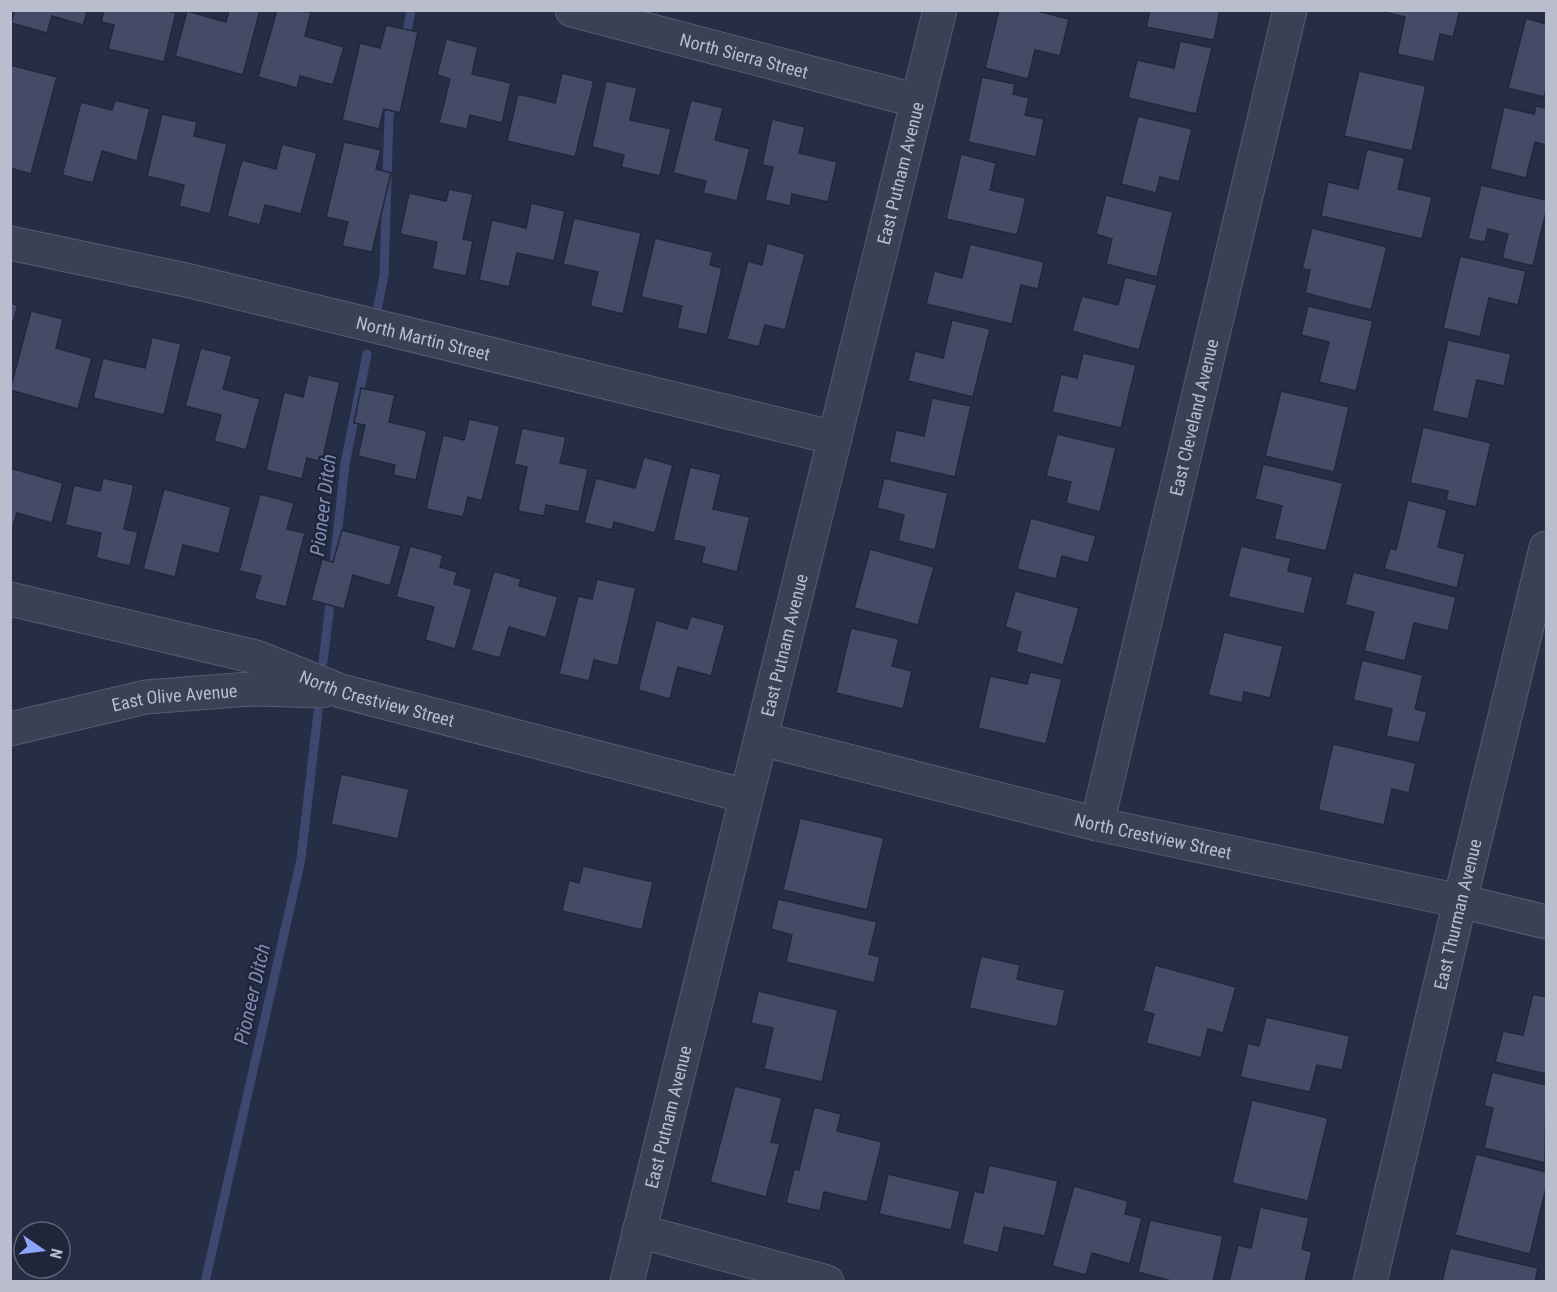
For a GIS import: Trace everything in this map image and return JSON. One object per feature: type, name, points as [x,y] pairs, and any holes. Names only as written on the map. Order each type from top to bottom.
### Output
[{"type":"street","name":"North Sierra Street","points":[[572,10],[918,100]]},
{"type":"street","name":"East Putnam Avenue","points":[[627,1281],[940,10]]},
{"type":"street","name":"East Cleveland Avenue","points":[[1097,824],[1290,10]]},
{"type":"street","name":"North Martin Street","points":[[10,243],[186,280],[835,438]]},
{"type":"street","name":"East Thurman Avenue","points":[[1370,1281],[1546,548]]},
{"type":"street","name":"North Crestview Street","points":[[10,598],[256,657],[341,691],[746,796]]},
{"type":"street","name":"East Olive Avenue","points":[[10,729],[146,697],[250,689],[341,691]]},
{"type":"street","name":"North Crestview Street","points":[[761,739],[1097,824],[1460,901],[1546,922]]},
{"type":"street","points":[[639,1231],[827,1281]]},
{"type":"building","points":[[15,10],[88,10],[83,25],[52,16],[47,33],[11,23]]},
{"type":"building","points":[[104,10],[164,10],[176,13],[164,62],[108,49],[114,25],[101,22]]},
{"type":"building","points":[[229,10],[260,10],[243,75],[175,56],[187,11],[226,22]]},
{"type":"building","points":[[277,10],[311,12],[305,36],[344,47],[333,85],[300,76],[297,88],[258,77]]},
{"type":"building","points":[[999,10],[1033,10],[1069,19],[1060,56],[1035,50],[1028,79],[985,68]]},
{"type":"building","points":[[1150,10],[1220,10],[1214,40],[1146,27]]},
{"type":"building","points":[[1460,10],[1453,37],[1440,34],[1434,62],[1397,54],[1405,17],[1380,11]]},
{"type":"building","points":[[1526,18],[1546,24],[1544,97],[1508,88]]},
{"type":"building","points":[[386,25],[418,32],[400,113],[384,109],[379,129],[342,120],[360,43],[380,48]]},
{"type":"building","points":[[446,39],[478,47],[472,74],[511,83],[502,123],[470,115],[467,129],[439,123],[450,79],[437,75]]},
{"type":"building","points":[[1180,41],[1212,48],[1196,114],[1128,98],[1137,60],[1174,68]]},
{"type":"building","points":[[10,65],[57,77],[31,174],[10,168]]},
{"type":"building","points":[[1359,71],[1426,86],[1412,151],[1344,136]]},
{"type":"building","points":[[562,73],[594,81],[575,157],[507,141],[518,94],[555,103]]},
{"type":"building","points":[[982,77],[1015,84],[1013,94],[1029,98],[1025,115],[1044,119],[1036,157],[968,142]]},
{"type":"building","points":[[606,81],[637,88],[630,120],[671,129],[660,176],[621,167],[624,155],[592,147]]},
{"type":"building","points":[[115,100],[150,109],[137,161],[102,151],[93,183],[62,175],[81,102],[112,110]]},
{"type":"building","points":[[691,100],[723,108],[715,140],[750,149],[737,201],[703,193],[706,181],[673,173]]},
{"type":"building","points":[[1536,106],[1546,108],[1546,145],[1535,142],[1526,178],[1490,169],[1504,107],[1534,114]]},
{"type":"building","points":[[162,114],[197,122],[194,136],[227,144],[210,214],[179,206],[184,185],[147,176]]},
{"type":"building","points":[[1138,116],[1192,129],[1179,182],[1160,177],[1156,193],[1121,184]]},
{"type":"building","points":[[772,119],[805,127],[799,153],[837,162],[828,202],[792,194],[790,206],[765,200],[773,167],[762,165]]},
{"type":"building","points":[[344,142],[381,150],[376,169],[391,173],[372,252],[342,246],[348,222],[326,217]]},
{"type":"building","points":[[282,144],[317,153],[301,214],[265,205],[260,225],[227,216],[242,160],[276,169]]},
{"type":"building","points":[[1367,149],[1405,158],[1398,189],[1432,197],[1422,239],[1321,216],[1328,182],[1358,189]]},
{"type":"building","points":[[961,154],[996,163],[990,190],[1026,198],[1017,235],[946,219]]},
{"type":"building","points":[[1481,185],[1546,200],[1546,212],[1533,266],[1502,258],[1508,234],[1488,229],[1485,242],[1468,239]]},
{"type":"building","points":[[449,189],[473,194],[463,239],[473,241],[466,276],[432,269],[437,242],[400,234],[409,193],[446,201]]},
{"type":"building","points":[[1106,195],[1173,212],[1157,277],[1106,264],[1112,239],[1096,234]]},
{"type":"building","points":[[531,203],[565,211],[554,261],[517,253],[509,287],[479,280],[492,220],[526,228]]},
{"type":"building","points":[[574,218],[641,233],[623,314],[590,306],[598,272],[563,264]]},
{"type":"building","points":[[1312,228],[1387,247],[1371,310],[1305,293],[1310,270],[1302,269]]},
{"type":"building","points":[[655,238],[713,252],[710,265],[722,268],[707,335],[677,328],[682,306],[641,297]]},
{"type":"building","points":[[767,243],[805,254],[785,330],[765,325],[759,347],[727,339],[748,261],[762,265]]},
{"type":"building","points":[[970,244],[1044,262],[1038,289],[1021,285],[1012,324],[926,304],[934,271],[962,278]]},
{"type":"building","points":[[1460,256],[1526,271],[1518,305],[1489,298],[1480,337],[1443,328]]},
{"type":"building","points":[[1125,277],[1157,285],[1139,350],[1072,331],[1082,296],[1118,305]]},
{"type":"building","points":[[10,303],[18,305],[10,333]]},
{"type":"building","points":[[1308,306],[1373,321],[1356,391],[1319,382],[1329,342],[1301,335]]},
{"type":"building","points":[[31,311],[63,319],[56,348],[92,358],[78,409],[10,390]]},
{"type":"building","points":[[952,320],[990,329],[973,397],[908,381],[915,351],[943,358]]},
{"type":"building","points":[[152,337],[181,344],[164,415],[93,398],[103,358],[145,368]]},
{"type":"building","points":[[1448,340],[1511,354],[1504,386],[1477,380],[1468,419],[1432,411]]},
{"type":"building","points":[[201,348],[232,356],[223,389],[260,399],[246,450],[214,441],[221,415],[185,406]]},
{"type":"building","points":[[1083,353],[1136,365],[1121,428],[1052,412],[1061,374],[1077,378]]},
{"type":"building","points":[[308,375],[340,382],[322,462],[307,458],[302,479],[266,470],[284,392],[303,397]]},
{"type":"building","points":[[361,388],[395,395],[389,422],[427,431],[416,480],[393,475],[395,465],[358,456],[365,425],[354,423]]},
{"type":"building","points":[[1281,391],[1349,407],[1334,472],[1265,456]]},
{"type":"building","points":[[932,398],[971,406],[955,477],[889,462],[896,430],[924,436]]},
{"type":"building","points":[[469,419],[500,426],[482,501],[468,497],[463,517],[426,509],[443,435],[464,440]]},
{"type":"building","points":[[1423,427],[1491,443],[1476,507],[1446,500],[1448,491],[1410,483]]},
{"type":"building","points":[[522,428],[566,437],[560,463],[588,469],[579,512],[546,505],[544,516],[518,511],[527,467],[514,464]]},
{"type":"building","points":[[1057,434],[1116,448],[1100,512],[1066,503],[1071,482],[1046,476]]},
{"type":"building","points":[[644,457],[673,465],[655,533],[614,522],[612,530],[584,523],[596,478],[635,488]]},
{"type":"building","points":[[1263,464],[1343,483],[1326,551],[1274,539],[1282,506],[1255,499]]},
{"type":"building","points":[[690,467],[721,474],[713,509],[750,517],[737,572],[701,563],[705,547],[673,540]]},
{"type":"building","points":[[10,468],[63,483],[52,523],[17,513],[10,536]]},
{"type":"building","points":[[103,478],[134,485],[124,529],[138,532],[130,566],[96,558],[101,533],[65,525],[74,485],[100,491]]},
{"type":"building","points":[[884,478],[948,493],[935,550],[898,541],[904,515],[877,508]]},
{"type":"building","points":[[164,489],[231,507],[219,554],[183,545],[175,577],[143,569]]},
{"type":"building","points":[[260,494],[294,503],[287,529],[305,533],[286,607],[254,599],[261,576],[239,571]]},
{"type":"building","points":[[1408,500],[1447,510],[1438,547],[1465,554],[1457,588],[1384,569],[1390,548],[1396,550]]},
{"type":"building","points":[[1031,518],[1096,536],[1088,563],[1062,556],[1056,579],[1017,569]]},
{"type":"building","points":[[342,530],[401,546],[390,586],[353,575],[344,609],[311,600],[322,559],[333,562]]},
{"type":"building","points":[[410,546],[443,555],[440,567],[457,572],[454,584],[472,589],[455,649],[425,640],[434,607],[396,597]]},
{"type":"building","points":[[1241,546],[1291,558],[1288,571],[1313,577],[1304,614],[1228,597]]},
{"type":"building","points":[[870,549],[934,567],[918,625],[854,608]]},
{"type":"building","points":[[494,571],[521,579],[519,586],[558,597],[546,638],[509,627],[500,658],[471,650]]},
{"type":"building","points":[[1353,572],[1456,597],[1448,631],[1414,623],[1405,661],[1364,651],[1374,612],[1345,605]]},
{"type":"building","points":[[597,579],[636,588],[618,666],[594,660],[589,681],[559,674],[578,596],[592,599]]},
{"type":"building","points":[[1015,591],[1079,608],[1063,665],[1016,652],[1021,632],[1005,627]]},
{"type":"building","points":[[691,616],[725,625],[711,676],[678,667],[670,699],[638,690],[656,620],[687,629]]},
{"type":"building","points":[[851,628],[899,639],[892,666],[912,671],[903,709],[836,693]]},
{"type":"building","points":[[1224,632],[1283,646],[1270,698],[1244,692],[1242,703],[1208,695]]},
{"type":"building","points":[[1362,660],[1423,675],[1415,709],[1427,712],[1419,743],[1386,736],[1392,709],[1353,700]]},
{"type":"building","points":[[1030,672],[1062,679],[1046,744],[978,728],[990,676],[1027,684]]},
{"type":"building","points":[[1333,744],[1416,763],[1409,793],[1392,789],[1384,825],[1318,810]]},
{"type":"building","points":[[341,774],[409,789],[398,839],[331,824]]},
{"type":"building","points":[[800,818],[884,838],[867,910],[783,890]]},
{"type":"building","points":[[583,866],[653,882],[642,930],[562,911],[569,880],[579,883]]},
{"type":"building","points":[[778,899],[877,922],[869,954],[880,957],[874,983],[786,962],[792,935],[771,929]]},
{"type":"building","points":[[981,956],[1020,965],[1017,979],[1065,990],[1057,1027],[969,1008]]},
{"type":"building","points":[[1155,965],[1236,987],[1223,1033],[1208,1029],[1201,1058],[1146,1043],[1154,1014],[1143,1011]]},
{"type":"building","points":[[758,991],[838,1010],[822,1082],[764,1069],[773,1028],[751,1023]]},
{"type":"building","points":[[1533,994],[1546,997],[1546,1074],[1495,1062],[1503,1031],[1523,1035]]},
{"type":"building","points":[[1266,1017],[1350,1036],[1342,1070],[1317,1065],[1310,1092],[1240,1077],[1248,1043],[1259,1046]]},
{"type":"building","points":[[1492,1072],[1546,1085],[1545,1163],[1484,1148],[1493,1108],[1484,1106]]},
{"type":"building","points":[[735,1086],[782,1098],[771,1142],[780,1144],[766,1197],[710,1182]]},
{"type":"building","points":[[1252,1100],[1328,1118],[1308,1201],[1232,1183]]},
{"type":"building","points":[[814,1107],[841,1114],[837,1131],[882,1142],[867,1202],[824,1192],[820,1211],[786,1203],[794,1169],[799,1170]]},
{"type":"building","points":[[1476,1154],[1546,1172],[1546,1188],[1530,1254],[1455,1235]]},
{"type":"building","points":[[989,1165],[1058,1181],[1045,1236],[1004,1227],[998,1253],[962,1244],[974,1191],[983,1193]]},
{"type":"building","points":[[888,1174],[960,1191],[951,1230],[879,1214]]},
{"type":"building","points":[[1074,1186],[1128,1201],[1125,1214],[1142,1218],[1130,1264],[1092,1253],[1086,1275],[1052,1266]]},
{"type":"building","points":[[1260,1207],[1309,1218],[1302,1249],[1312,1252],[1305,1282],[1229,1282],[1238,1245],[1251,1248]]},
{"type":"building","points":[[1150,1220],[1223,1236],[1213,1282],[1175,1282],[1138,1272]]},
{"type":"building","points":[[1450,1248],[1538,1268],[1535,1282],[1442,1282]]},
{"type":"waterway","name":"Pioneer Ditch","points":[[405,42],[411,10]]},
{"type":"waterway","name":"Pioneer Ditch","points":[[378,306],[384,275],[389,115],[393,99]]},
{"type":"waterway","name":"Pioneer Ditch","points":[[334,564],[345,464],[367,354]]},
{"type":"waterway","name":"Pioneer Ditch","points":[[323,662],[331,595]]},
{"type":"waterway","name":"Pioneer Ditch","points":[[205,1282],[301,859],[318,712]]}]
